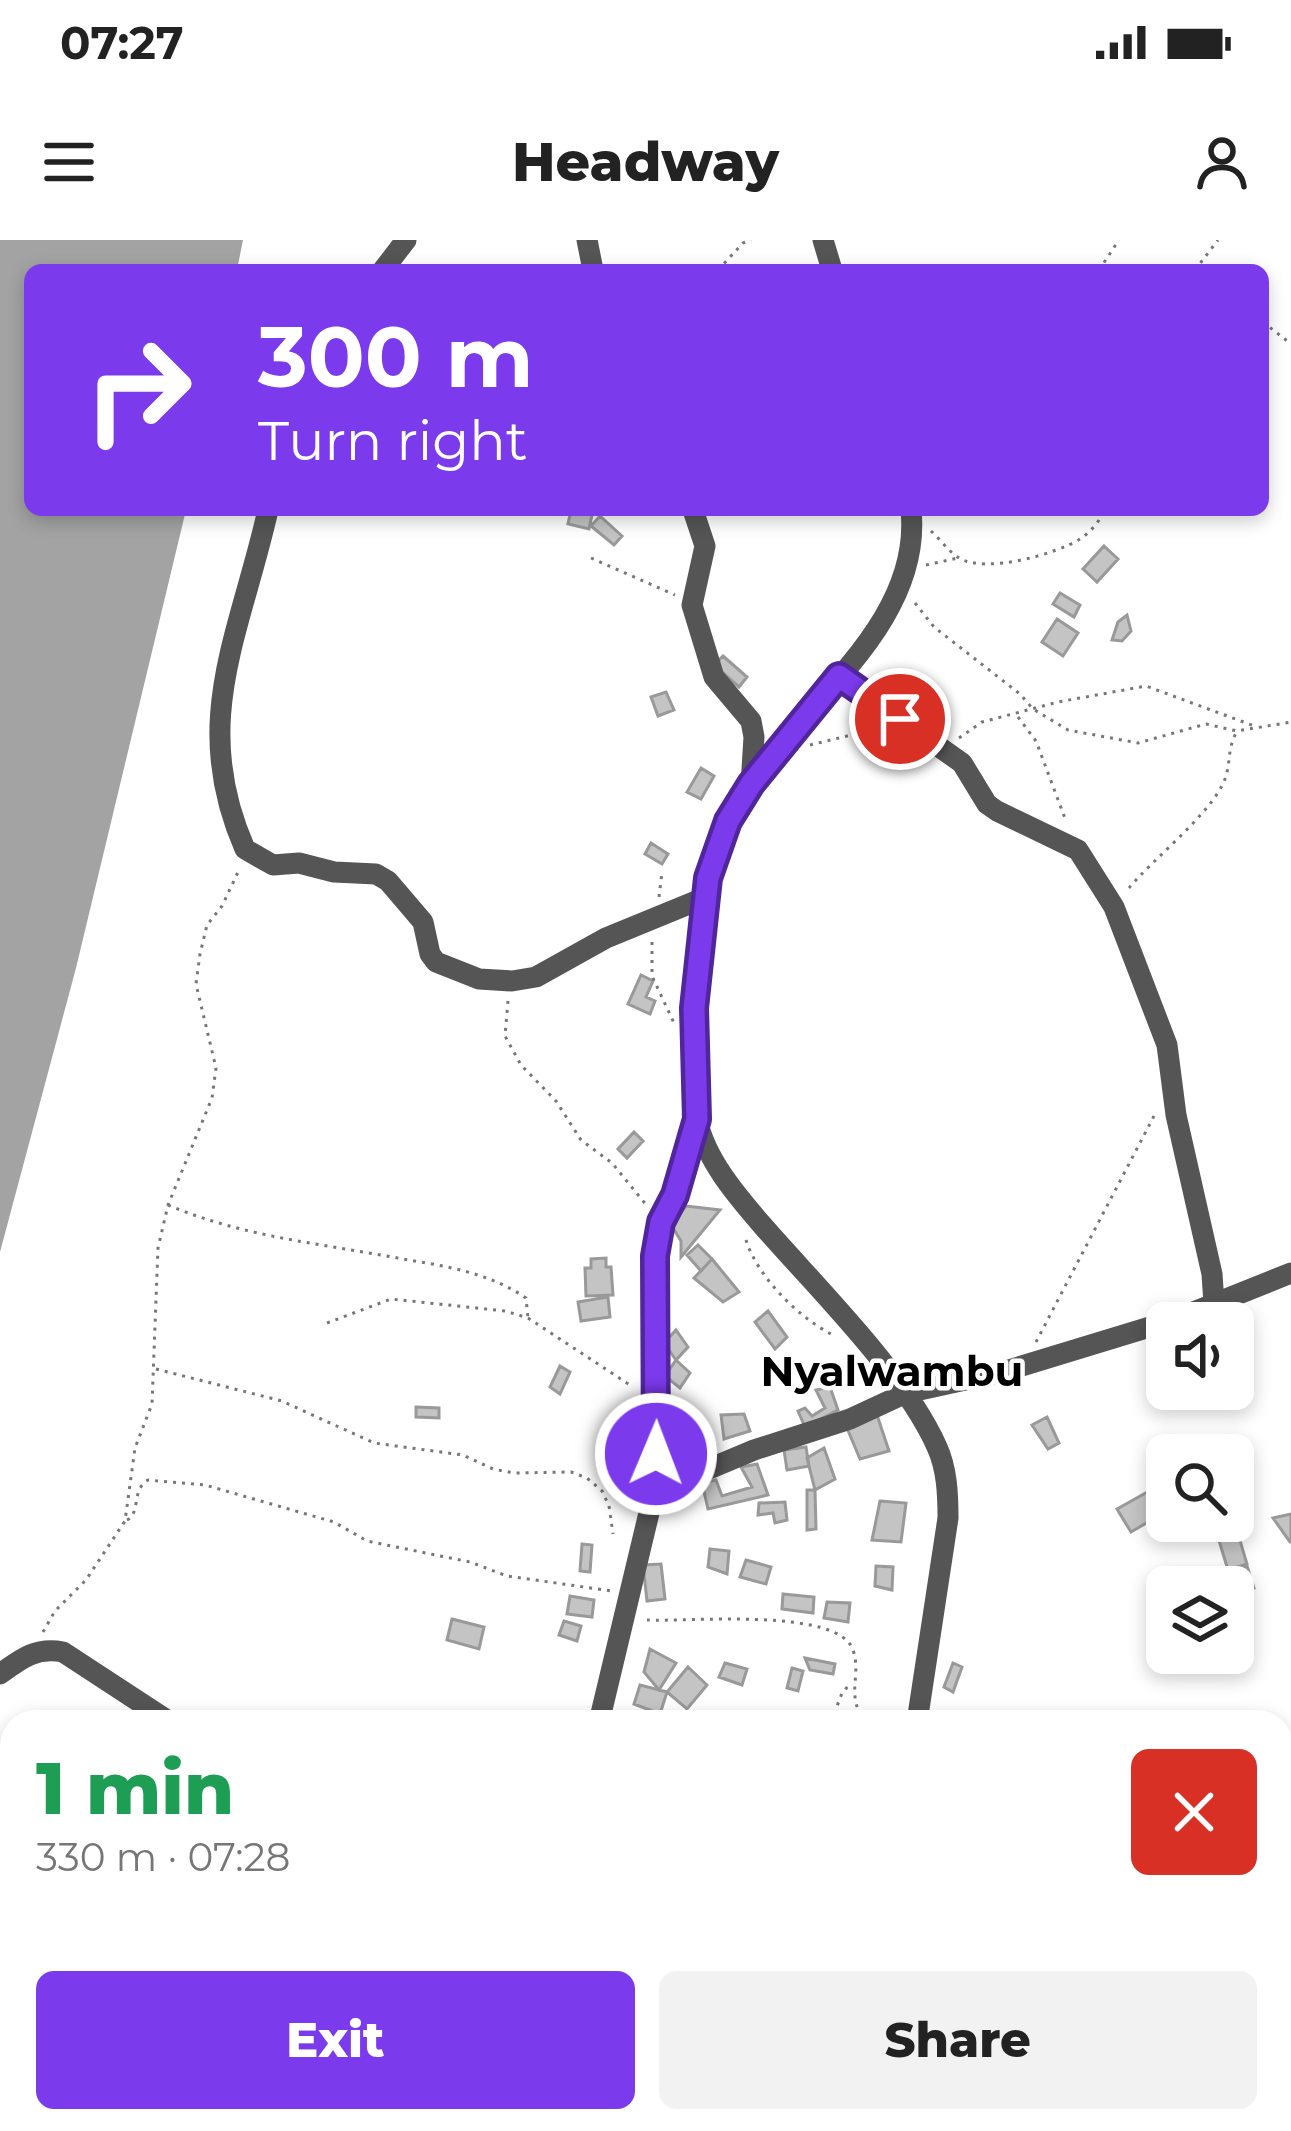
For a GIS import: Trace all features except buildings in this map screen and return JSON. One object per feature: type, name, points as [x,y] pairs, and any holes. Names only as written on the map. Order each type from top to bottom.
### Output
[{"type":"street","points":[[388,264],[406,240]]},
{"type":"street","points":[[266,516],[228,661],[217,734],[230,808],[245,850],[273,865],[299,863],[334,872],[376,874],[388,881],[423,922],[436,962],[479,979],[536,977],[606,938],[706,897]]},
{"type":"street","points":[[695,516],[705,546],[692,605],[714,677],[751,721],[751,784]]},
{"type":"street","points":[[602,1710],[654,1492],[655,1256],[661,1222],[675,1195],[697,1119],[694,1008],[708,878],[728,821],[751,784],[839,676],[905,576],[913,542],[912,516]]},
{"type":"street","points":[[839,676],[944,750],[973,776],[987,804],[1078,850],[1114,907],[1160,1018],[1214,1302]]},
{"type":"street","points":[[697,1119],[714,1161],[744,1203],[905,1393],[938,1449],[948,1487],[948,1518],[919,1710]]},
{"type":"street","points":[[1219,1302],[1291,1273]]},
{"type":"street","points":[[654,1492],[754,1450],[850,1419],[905,1393],[1025,1365],[1146,1328]]},
{"type":"street","points":[[0,1674],[29,1654],[45,1649],[63,1652],[153,1710]]},
{"type":"path","points":[[724,264],[751,240]]},
{"type":"path","points":[[916,516],[960,558],[1012,562],[1083,537],[1101,516]]},
{"type":"path","points":[[591,558],[692,605]]},
{"type":"path","points":[[960,558],[905,576],[920,612],[1033,709],[1068,730],[1138,742],[1206,724],[1237,731],[1291,722]]},
{"type":"path","points":[[944,750],[982,722],[1146,686],[1261,728]]},
{"type":"path","points":[[1016,714],[1036,741],[1078,850]]},
{"type":"path","points":[[805,747],[900,719]]},
{"type":"path","points":[[1114,907],[1225,780],[1226,753],[1237,731]]},
{"type":"path","points":[[29,1654],[55,1611],[86,1580],[125,1521],[134,1448],[152,1404],[158,1248],[169,1205],[212,1098],[216,1068],[196,984],[200,954],[207,925],[236,881],[245,850]]},
{"type":"path","points":[[662,872],[652,976],[676,1027]]},
{"type":"path","points":[[512,981],[503,1026],[521,1066],[556,1101],[581,1140],[612,1163],[661,1222]]},
{"type":"path","points":[[1025,1365],[1173,1084]]},
{"type":"path","points":[[169,1205],[202,1220],[269,1237],[452,1266],[512,1288],[526,1298],[528,1318]]},
{"type":"path","points":[[745,1236],[748,1249],[791,1303],[838,1338]]},
{"type":"path","points":[[327,1323],[391,1299],[505,1311],[528,1318],[605,1372],[657,1396]]},
{"type":"path","points":[[154,1369],[282,1401],[374,1443],[464,1455],[514,1473],[571,1472],[602,1491],[613,1534]]},
{"type":"path","points":[[125,1521],[133,1517],[139,1488],[148,1480],[206,1486],[334,1522],[367,1541],[470,1562],[507,1576],[628,1594]]},
{"type":"path","points":[[623,1618],[796,1622],[826,1627],[844,1636],[853,1648],[854,1701],[859,1710]]},
{"type":"path","points":[[836,1710],[845,1686],[853,1682]]},
{"type":"shaded area","points":[[0,240],[243,240],[238,264],[24,264],[24,516],[185,516],[76,968],[0,1252]]},
{"type":"district","name":"Nyalwambu","points":[[892,1371]]},
{"type":"route","points":[[656,1454],[655,1256],[661,1222],[675,1195],[697,1119],[694,1008],[708,878],[728,821],[751,784],[839,676],[900,719]]}]
